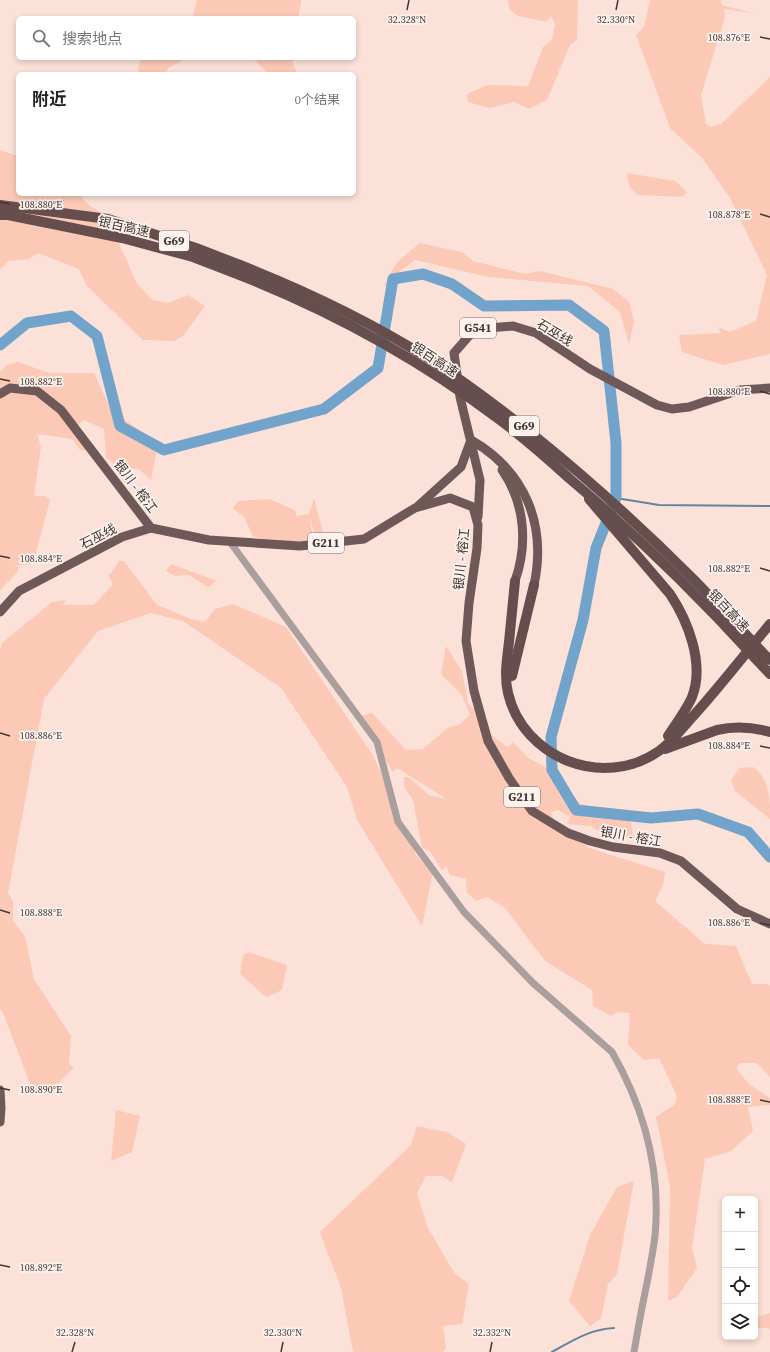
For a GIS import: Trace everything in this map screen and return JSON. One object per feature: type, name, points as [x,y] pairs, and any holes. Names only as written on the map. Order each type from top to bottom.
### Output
[{"type":"highway","name":"银百高速","points":[[0,205],[108,219],[196,248],[240,265],[296,288],[378,329],[450,373],[506,412],[554,451],[636,522],[689,574],[758,654],[770,674]]},
{"type":"highway","name":"银百高速","points":[[0,215],[8,215],[122,238],[193,257],[320,309],[400,352],[451,385],[500,420],[570,478],[658,556],[707,606],[758,654]]},
{"type":"highway","name":"石巫线","points":[[471,440],[460,397],[454,353],[475,329],[513,326],[536,333],[590,370],[657,404],[672,409],[690,407],[740,390],[770,388]]},
{"type":"highway","name":"银川 - 榕江","points":[[0,394],[10,388],[37,390],[61,410],[151,528],[209,540],[300,546],[364,539],[415,508],[450,498],[473,507],[478,525],[477,548],[469,603],[466,642],[474,691],[488,741],[509,778],[532,811],[568,833],[590,841],[613,847],[660,853],[681,861],[737,908],[770,924]]},
{"type":"highway","points":[[415,508],[461,467],[471,440]]},
{"type":"highway","points":[[471,440],[480,480],[478,525]]},
{"type":"highway","points":[[471,440],[486,452],[499,466],[517,499],[522,520],[523,540],[521,561],[515,581],[506,672],[507,683],[511,702],[524,728],[553,754],[571,763],[600,763],[625,760],[648,751],[668,736],[770,617]]},
{"type":"highway","points":[[471,440],[489,452],[505,466],[518,483],[528,502],[535,522],[538,543],[538,564],[511,673],[514,691],[520,709],[539,741]]},
{"type":"highway","points":[[570,478],[667,590],[681,611],[689,630],[695,661],[695,682],[692,697],[668,736]]},
{"type":"highway","name":"石巫线","points":[[0,612],[19,591],[122,537],[151,528]]},
{"type":"highway","points":[[658,751],[672,740],[711,696],[770,624]]},
{"type":"highway","points":[[758,654],[770,660]]},
{"type":"highway","points":[[581,763],[600,768],[618,767],[635,763],[658,751],[726,728],[744,727],[770,732]]},
{"type":"highway","points":[[0,1090],[2,1108],[0,1122]]},
{"type":"street","points":[[230,542],[377,742],[398,822],[464,912],[533,983],[612,1052],[627,1080],[639,1109],[648,1139],[654,1171],[656,1203],[653,1251],[634,1352]]},
{"type":"shaded area","points":[[197,0],[301,0],[298,16],[193,16]]},
{"type":"shaded area","points":[[508,0],[578,0],[577,40],[570,45],[547,100],[529,109],[514,102],[490,108],[468,102],[467,94],[487,85],[528,86],[543,47],[552,40],[555,24],[551,16],[547,22],[518,16],[510,10]]},
{"type":"shaded area","points":[[650,0],[721,0],[722,5],[753,13],[724,9],[725,17],[701,95],[706,124],[711,127],[721,124],[770,77],[770,354],[723,365],[682,352],[679,335],[721,333],[718,327],[730,332],[756,321],[767,275],[730,198],[703,159],[670,128],[636,35],[644,27]]},
{"type":"shaded area","points":[[141,60],[184,60],[168,68],[165,72],[138,71]]},
{"type":"shaded area","points":[[255,60],[292,60],[296,72],[266,72]]},
{"type":"shaded area","points":[[0,150],[16,155],[16,196],[82,196],[85,202],[108,218],[136,282],[152,300],[168,303],[188,295],[205,306],[183,336],[174,341],[143,340],[86,285],[79,269],[38,253],[28,259],[8,261],[1,269]]},
{"type":"shaded area","points":[[627,173],[675,181],[687,192],[683,197],[638,195],[629,186]]},
{"type":"shaded area","points":[[420,243],[462,252],[473,261],[525,274],[540,271],[613,289],[629,302],[634,321],[629,344],[620,312],[588,286],[489,277],[415,260],[396,274],[390,285],[384,285],[397,262]]},
{"type":"shaded area","points":[[18,362],[49,373],[94,373],[111,410],[158,444],[151,480],[139,469],[121,468],[106,458],[104,429],[84,420],[73,429],[86,450],[80,450],[72,439],[37,434],[41,447],[34,496],[45,496],[50,500],[33,564],[12,566],[19,567],[17,573],[0,590],[0,372],[7,365]]},
{"type":"shaded area","points":[[269,499],[295,510],[296,516],[309,514],[314,499],[323,531],[319,536],[315,534],[310,519],[313,538],[308,542],[261,543],[261,539],[253,536],[244,517],[233,508],[238,501]]},
{"type":"shaded area","points":[[119,561],[124,561],[157,605],[191,619],[205,622],[215,609],[233,604],[286,627],[374,757],[416,855],[433,872],[422,926],[357,820],[347,787],[281,688],[183,621],[151,613],[98,631],[44,699],[8,893],[13,901],[13,921],[25,936],[34,979],[71,1036],[69,1064],[74,1068],[46,1095],[32,1089],[3,1013],[0,1009],[0,651],[2,643],[52,602],[66,600],[63,605],[94,605],[113,584],[109,576]]},
{"type":"shaded area","points":[[171,564],[217,581],[208,587],[189,575],[175,576],[166,571]]},
{"type":"shaded area","points":[[446,646],[462,671],[468,703],[477,712],[480,726],[507,747],[513,742],[528,758],[562,776],[566,789],[581,804],[619,812],[625,819],[630,817],[633,836],[610,839],[591,826],[567,824],[570,817],[558,810],[551,812],[553,821],[589,848],[665,872],[663,885],[655,901],[705,944],[736,946],[752,984],[768,984],[770,986],[770,1077],[757,1063],[739,1063],[737,1070],[750,1085],[770,1098],[770,1105],[748,1107],[753,1131],[731,1151],[705,1159],[692,1248],[697,1268],[677,1297],[668,1301],[670,1186],[656,1117],[675,1104],[677,1096],[659,1058],[644,1060],[628,1045],[630,1013],[618,1012],[611,1016],[593,1006],[592,990],[545,961],[505,908],[487,897],[476,901],[467,893],[466,879],[450,875],[446,866],[442,871],[430,851],[422,848],[413,800],[404,787],[404,777],[408,777],[429,795],[447,799],[397,768],[393,772],[358,717],[372,713],[406,750],[423,749],[449,727],[459,725],[470,715],[462,695],[441,674]]},
{"type":"shaded area","points":[[753,767],[763,778],[768,790],[770,819],[735,791],[731,780],[740,768]]},
{"type":"shaded area","points":[[249,952],[287,965],[282,990],[266,997],[240,974],[243,955]]},
{"type":"shaded area","points":[[116,1110],[140,1116],[132,1152],[111,1161]]},
{"type":"shaded area","points":[[417,1126],[447,1132],[466,1144],[452,1182],[442,1176],[426,1176],[417,1193],[428,1228],[455,1274],[469,1284],[462,1324],[443,1326],[446,1348],[443,1352],[353,1352],[341,1288],[320,1232],[411,1145]]},
{"type":"shaded area","points":[[634,1181],[617,1274],[608,1284],[601,1318],[590,1326],[569,1301],[590,1235],[617,1187]]},
{"type":"shaded area","points":[[770,1313],[770,1331],[769,1328],[758,1328],[758,1317]]},
{"type":"waterway","points":[[0,345],[27,323],[71,316],[97,336],[120,426],[164,450],[324,409],[378,368],[393,279],[423,274],[452,284],[484,306],[569,305],[604,331],[616,443],[616,498],[596,548],[583,620],[551,737],[552,770],[576,810],[651,818],[698,814],[748,832],[770,857]]},
{"type":"waterway","points":[[616,498],[659,505],[770,506]]},
{"type":"waterway","points":[[552,1352],[589,1333],[614,1328]]}]
